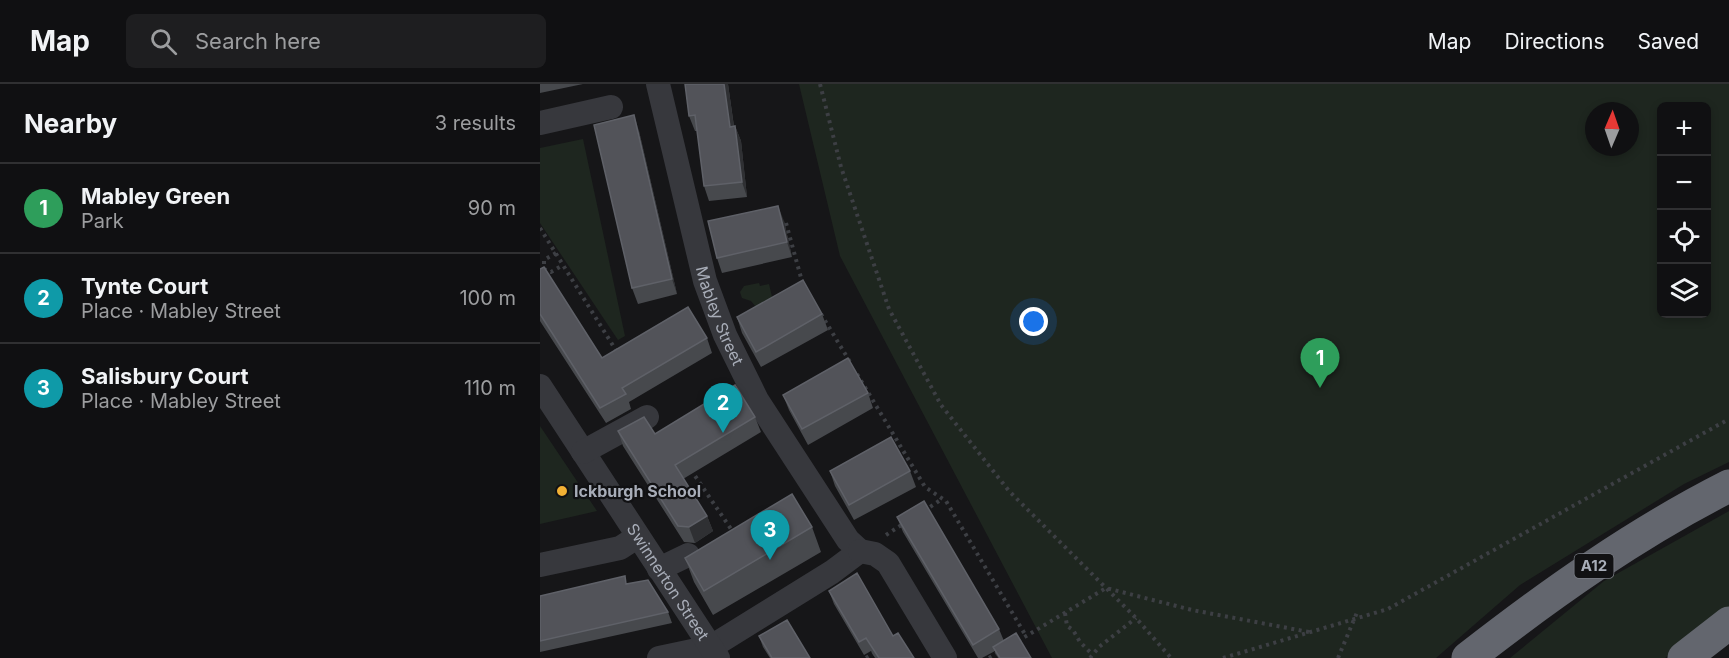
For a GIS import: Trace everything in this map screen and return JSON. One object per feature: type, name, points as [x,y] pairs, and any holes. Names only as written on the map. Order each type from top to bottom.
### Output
[{"type":"highway","name":"A12","points":[[1468,658],[1591,568],[1648,531],[1729,486]]},
{"type":"highway","points":[[1684,658],[1729,623]]},
{"type":"street","name":"Mabley Street","points":[[658,84],[705,281],[725,335],[757,400],[848,540],[860,551],[875,554],[888,563],[945,658]]},
{"type":"street","points":[[540,123],[611,107]]},
{"type":"street","name":"Swinnerton Street","points":[[540,386],[714,652]]},
{"type":"street","points":[[583,452],[646,417]]},
{"type":"street","points":[[540,565],[620,548],[637,537]]},
{"type":"street","points":[[659,658],[714,652],[860,551]]},
{"type":"street","points":[[659,569],[688,555]]},
{"type":"path","points":[[820,84],[841,167],[889,309],[940,405],[1009,491],[1136,618],[1171,658]]},
{"type":"path","points":[[786,223],[801,280],[807,290]]},
{"type":"path","points":[[556,253],[544,260],[544,269],[551,272],[563,265]]},
{"type":"path","points":[[819,310],[925,487],[946,501],[1026,636]]},
{"type":"path","points":[[1223,658],[1388,609],[1729,419]]},
{"type":"path","points":[[915,516],[942,499]]},
{"type":"path","points":[[860,551],[906,522]]},
{"type":"path","points":[[1017,641],[1106,588],[1192,610],[1310,632]]},
{"type":"path","points":[[1338,658],[1358,610]]},
{"type":"path","points":[[1065,613],[1067,626],[1073,630],[1091,656],[1136,618]]},
{"type":"path","points":[[866,658],[886,646]]},
{"type":"path","points":[[988,658],[1008,647]]},
{"type":"shaded area","points":[[799,84],[1729,84],[1729,462],[1684,484],[1520,585],[1436,658],[1052,658],[840,256]]},
{"type":"shaded area","points":[[583,139],[625,336],[618,340],[540,223],[540,148]]},
{"type":"shaded area","points":[[759,283],[760,286],[769,284],[773,301],[756,307],[751,301],[742,298],[740,292],[744,286]]},
{"type":"shaded area","points":[[540,426],[597,511],[540,524]]},
{"type":"shaded area","points":[[1729,511],[1729,608],[1665,658],[1510,658],[1604,581]]},
{"type":"building","points":[[685,84],[724,84],[730,127],[735,126],[742,182],[704,186],[695,115],[689,116]]},
{"type":"building","points":[[634,115],[672,279],[632,288],[594,125]]},
{"type":"building","points":[[778,206],[787,242],[717,258],[708,221]]},
{"type":"building","points":[[544,267],[602,358],[688,307],[707,338],[622,388],[626,394],[600,408],[540,314],[540,269]]},
{"type":"building","points":[[803,280],[822,314],[756,352],[737,317]]},
{"type":"building","points":[[848,358],[868,393],[802,429],[783,395]]},
{"type":"building","points":[[735,385],[755,417],[675,465],[707,516],[689,527],[678,526],[618,431],[644,417],[655,434]]},
{"type":"building","points":[[891,437],[910,471],[849,505],[830,471]]},
{"type":"building","points":[[792,494],[812,527],[704,591],[685,558]]},
{"type":"building","points":[[924,501],[999,629],[973,645],[897,517]]},
{"type":"building","points":[[857,573],[893,636],[898,633],[914,658],[879,658],[866,638],[859,642],[829,591]]},
{"type":"building","points":[[625,576],[626,584],[648,580],[668,612],[540,641],[540,596]]},
{"type":"building","points":[[787,620],[810,658],[772,658],[759,636]]},
{"type":"building","points":[[1016,633],[1031,658],[1000,658],[993,647]]},
{"type":"place","name":"Mabley Green","points":[[1320,388]]},
{"type":"place","name":"Tynte Court","points":[[723,433]]},
{"type":"place","name":"Ickburgh School","points":[[562,491]]},
{"type":"place","name":"Salisbury Court","points":[[770,560]]}]
